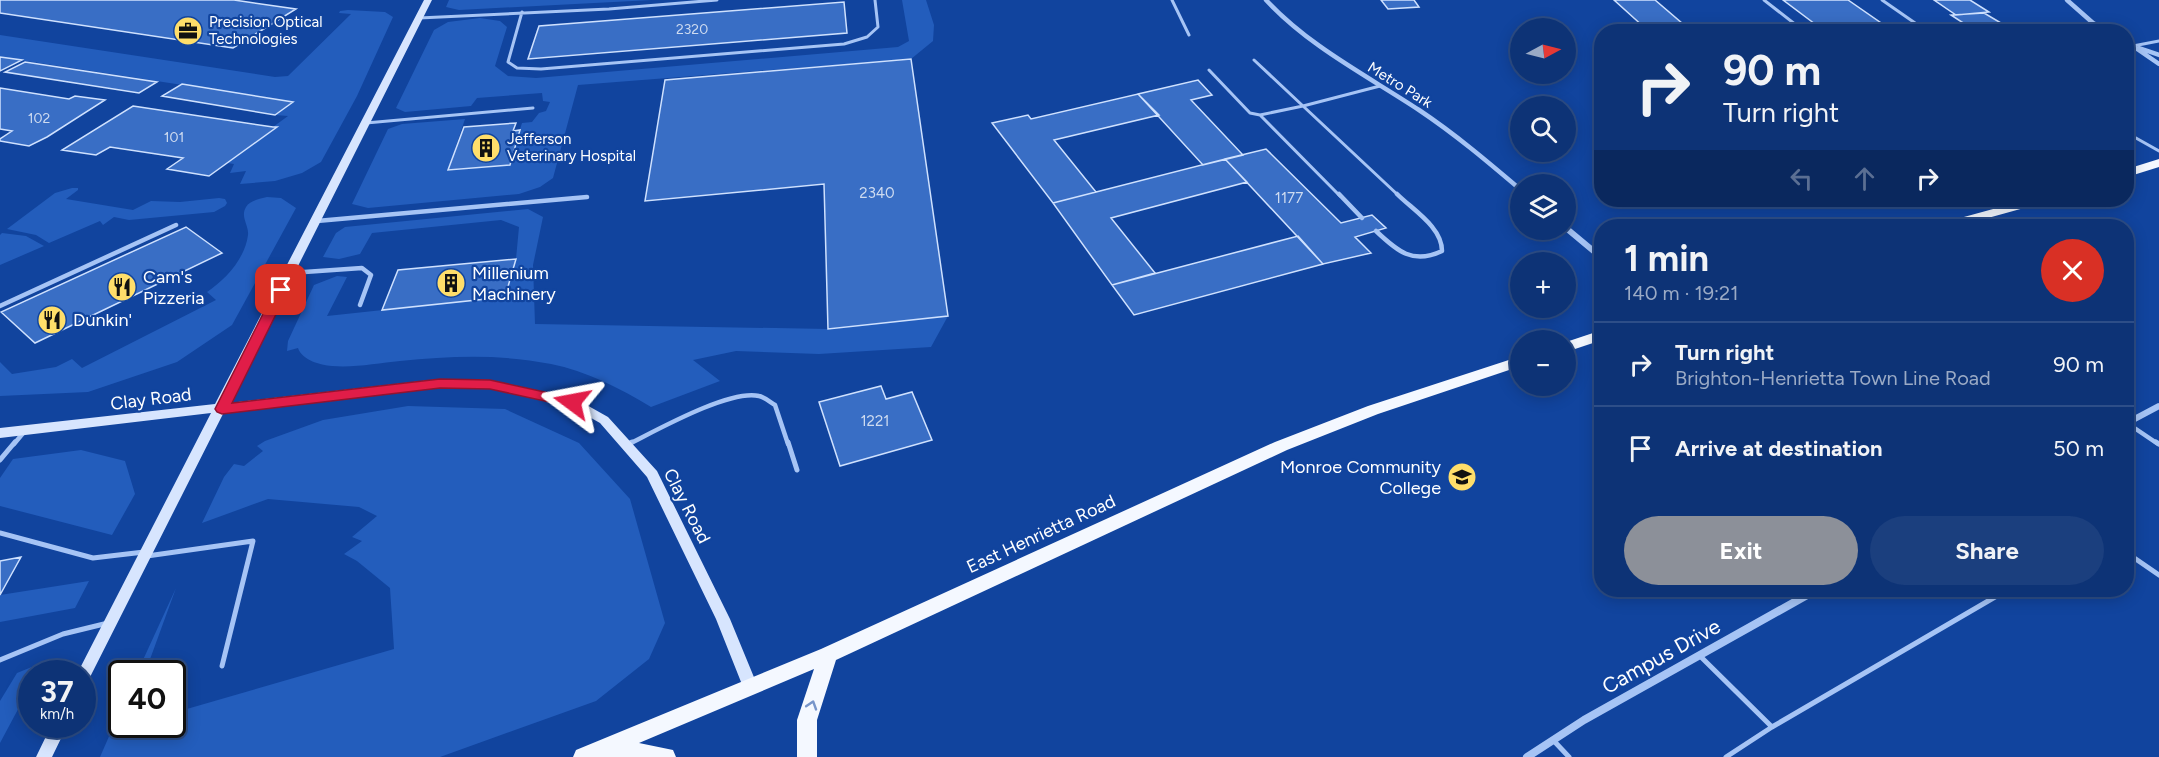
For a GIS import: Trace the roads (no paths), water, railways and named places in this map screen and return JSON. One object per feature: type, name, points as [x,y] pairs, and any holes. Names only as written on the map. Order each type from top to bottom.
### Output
[{"type":"main road","points":[[2134,171],[2159,163]]},
{"type":"main road","points":[[1972,219],[2014,207]]},
{"type":"main road","points":[[1576,343],[1594,337]]},
{"type":"main road","name":"East Henrietta Road","points":[[583,757],[828,655],[1281,446],[1373,410],[1510,365]]},
{"type":"main road","points":[[807,757],[807,720],[828,655]]},
{"type":"main road","points":[[610,747],[666,757]]},
{"type":"street","points":[[91,660],[222,409],[428,0]]},
{"type":"street","name":"Metro Park","points":[[1266,0],[1313,42],[1456,137],[1510,181]]},
{"type":"street","points":[[2067,0],[2096,24]]},
{"type":"street","points":[[2134,46],[2159,55]]},
{"type":"street","points":[[2134,47],[2159,64]]},
{"type":"street","points":[[1576,236],[1594,251]]},
{"type":"street","name":"Clay Road","points":[[0,433],[440,383],[490,384],[572,402],[604,420],[652,474],[723,619],[750,687]]},
{"type":"street","points":[[2134,419],[2159,406]]},
{"type":"street","name":"Campus Drive","points":[[1527,757],[1584,720],[1803,597]]},
{"type":"street","points":[[44,757],[53,738]]},
{"type":"lane","points":[[419,18],[717,0]]},
{"type":"lane","points":[[522,12],[508,62],[517,68],[541,69],[844,44],[867,37],[878,27],[875,0]]},
{"type":"lane","points":[[1172,0],[1189,35]]},
{"type":"lane","points":[[1764,0],[1795,24]]},
{"type":"lane","points":[[1882,0],[1916,24]]},
{"type":"lane","points":[[2134,46],[2159,41]]},
{"type":"lane","points":[[1254,60],[1434,230],[1442,241],[1442,251],[1432,257],[1418,259],[1391,246],[1376,231]]},
{"type":"lane","points":[[1209,70],[1250,113],[1260,115],[1380,86]]},
{"type":"lane","points":[[366,123],[533,108]]},
{"type":"lane","points":[[1260,115],[1362,218]]},
{"type":"lane","points":[[2134,137],[2159,151]]},
{"type":"lane","points":[[317,221],[587,197]]},
{"type":"lane","points":[[0,306],[176,225]]},
{"type":"lane","points":[[290,273],[362,268],[371,275],[360,305]]},
{"type":"lane","points":[[626,445],[709,406],[740,396],[759,396],[775,405],[797,470]]},
{"type":"lane","points":[[2134,428],[2159,444]]},
{"type":"lane","points":[[0,460],[24,432]]},
{"type":"lane","points":[[0,533],[93,558],[253,542],[222,666]]},
{"type":"lane","points":[[2134,558],[2159,575]]},
{"type":"lane","points":[[1726,757],[1772,727],[1995,597]]},
{"type":"lane","points":[[0,660],[63,634],[110,622]]},
{"type":"lane","points":[[1699,655],[1772,727]]},
{"type":"lane","points":[[1553,740],[1569,757]]},
{"type":"place","name":"Precision Optical Technologies","points":[[188,31]]},
{"type":"place","name":"Jefferson Veterinary Hospital","points":[[486,148]]},
{"type":"place","name":"Millenium Machinery","points":[[451,283]]},
{"type":"place","name":"Cam's Pizzeria","points":[[122,287]]},
{"type":"place","name":"Dunkin'","points":[[52,320]]},
{"type":"place","name":"Monroe Community College","points":[[1462,477]]}]
